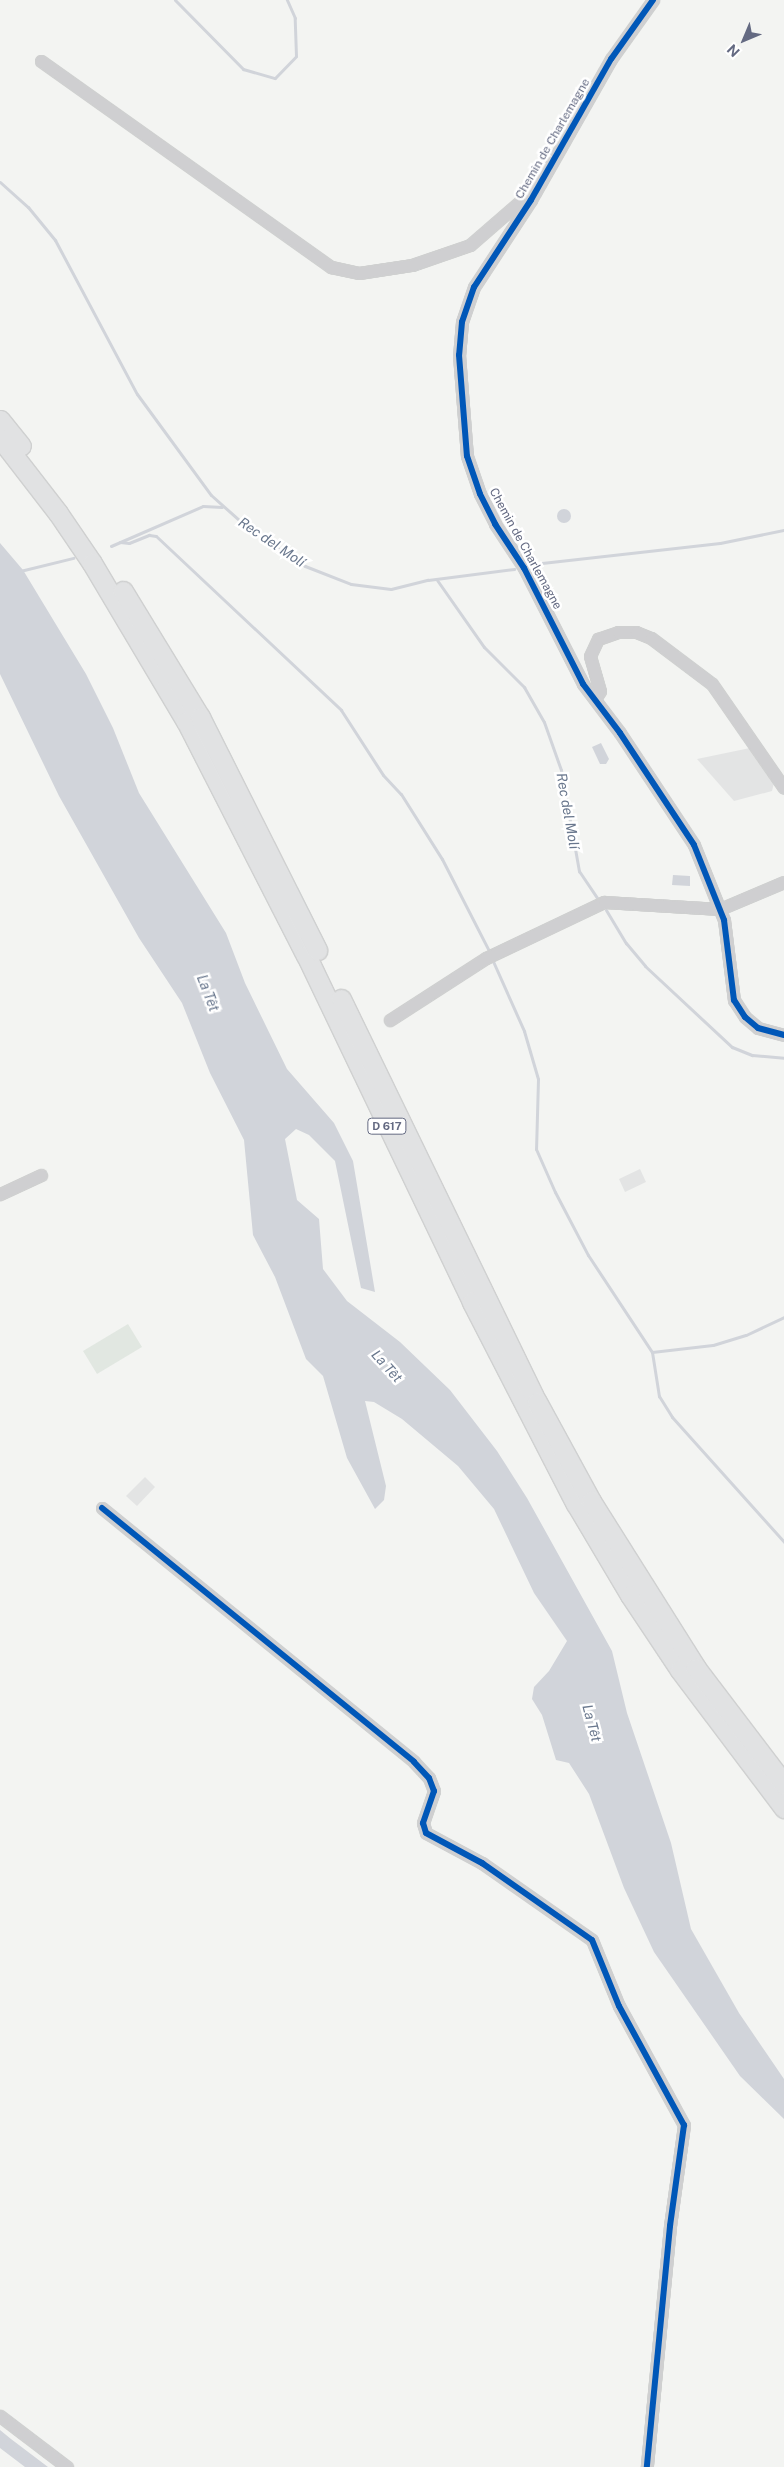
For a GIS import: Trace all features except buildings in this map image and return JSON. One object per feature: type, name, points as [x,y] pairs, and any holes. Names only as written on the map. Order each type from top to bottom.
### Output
[{"type":"highway","name":"D 617","points":[[0,420],[93,545],[200,717],[275,862],[537,1402],[590,1501],[691,1660],[784,1784]]},
{"type":"highway","name":"D 617","points":[[0,438],[82,549],[186,721],[306,955],[476,1311],[576,1504],[630,1595],[680,1670],[784,1808]]},
{"type":"street","name":"Chemin de Charlemagne","points":[[653,0],[611,59],[506,242],[474,287],[462,322],[459,355],[467,456],[480,494],[495,524],[524,568],[595,699],[694,845],[720,909],[729,944],[734,1000],[745,1017],[758,1028],[784,1036]]},
{"type":"street","points":[[41,61],[331,267],[360,274],[412,265],[470,245],[515,209],[544,178]]},
{"type":"street","points":[[595,699],[600,691],[590,656],[598,638],[618,632],[636,632],[651,638],[712,684],[784,788]]},
{"type":"street","points":[[390,1020],[493,955],[601,904],[720,909],[784,882]]},
{"type":"street","points":[[0,1194],[41,1175]]},
{"type":"street","points":[[102,1508],[414,1762],[429,1778],[434,1791],[423,1823],[426,1833],[482,1863],[592,1940],[619,2006],[684,2125],[670,2226],[647,2467]]},
{"type":"street","points":[[0,2416],[67,2467]]},
{"type":"shaded area","points":[[750,748],[774,783],[772,791],[734,801],[697,759]]},
{"type":"shaded area","points":[[640,1169],[646,1182],[625,1192],[619,1179]]},
{"type":"shaded area","points":[[128,1324],[142,1347],[97,1374],[83,1351]]},
{"type":"shaded area","points":[[145,1477],[155,1487],[137,1506],[126,1496]]},
{"type":"water","points":[[561,509],[567,509],[571,516],[567,523],[561,523],[557,519],[557,513]]},
{"type":"water","name":"La Têt","points":[[0,543],[23,570],[86,674],[113,728],[139,793],[226,933],[245,983],[287,1069],[334,1123],[353,1161],[375,1292],[361,1288],[335,1161],[309,1135],[296,1129],[285,1139],[297,1200],[319,1219],[323,1269],[347,1301],[400,1342],[450,1390],[497,1451],[527,1498],[612,1651],[627,1713],[671,1843],[691,1929],[739,2013],[784,2079],[784,2119],[740,2076],[654,1952],[624,1888],[589,1794],[569,1763],[556,1760],[542,1715],[532,1699],[534,1687],[549,1671],[567,1641],[534,1593],[494,1509],[458,1466],[402,1419],[374,1402],[365,1401],[386,1486],[384,1500],[375,1509],[347,1458],[323,1376],[306,1359],[275,1277],[253,1235],[244,1140],[210,1073],[182,1003],[139,938],[59,796],[0,674]]},
{"type":"water","points":[[601,743],[609,759],[606,764],[600,764],[592,747]]},
{"type":"water","points":[[673,875],[690,876],[690,886],[672,885]]},
{"type":"water","points":[[0,2430],[48,2467],[25,2467],[0,2448]]},
{"type":"waterway","points":[[175,0],[243,69],[275,78],[296,56],[295,18],[287,0]]},
{"type":"waterway","name":"Rec del Molí","points":[[0,182],[28,207],[55,240],[137,394],[211,495],[249,529],[305,566],[351,584],[391,589],[428,580],[514,569]]},
{"type":"waterway","points":[[111,546],[203,506],[222,507]]},
{"type":"waterway","points":[[533,564],[720,543],[784,530]]},
{"type":"waterway","points":[[120,542],[129,543],[149,535],[156,536],[341,710],[383,775],[401,794],[442,859],[490,953]]},
{"type":"waterway","points":[[20,571],[73,558]]},
{"type":"waterway","name":"Rec del Molí","points":[[437,580],[484,647],[524,687],[544,722],[561,770],[579,871],[599,901]]},
{"type":"waterway","name":"Rec del Molí","points":[[606,910],[626,943],[645,966],[732,1047],[752,1055],[784,1058]]},
{"type":"waterway","points":[[492,959],[524,1031],[538,1079],[536,1149],[555,1192],[588,1255],[652,1352],[659,1396],[672,1417],[784,1542]]},
{"type":"waterway","points":[[652,1352],[713,1345],[746,1335],[784,1317]]},
{"type":"cycle path","points":[[653,0],[611,59],[531,200],[474,287],[462,322],[459,355],[467,456],[480,494],[495,524],[524,568],[583,684],[620,733],[694,845],[724,920],[734,1000],[745,1017],[758,1028],[784,1035]]},
{"type":"cycle path","points":[[102,1508],[414,1762],[429,1778],[434,1791],[423,1823],[426,1833],[482,1863],[592,1940],[619,2006],[684,2125],[670,2226],[647,2467]]}]
